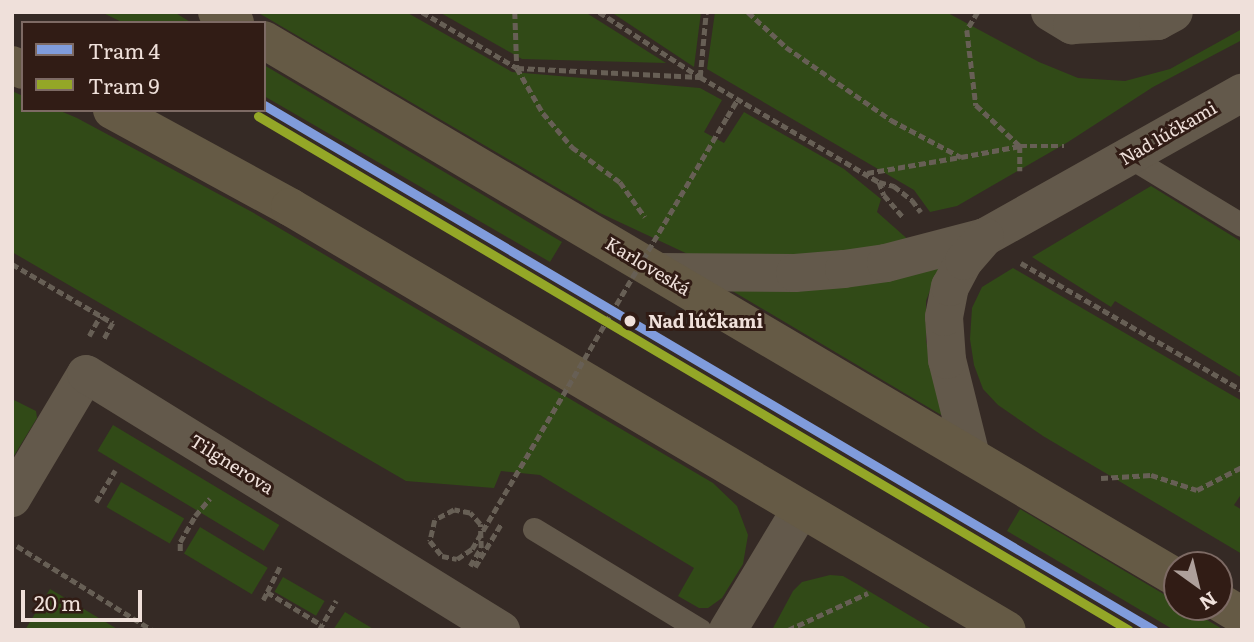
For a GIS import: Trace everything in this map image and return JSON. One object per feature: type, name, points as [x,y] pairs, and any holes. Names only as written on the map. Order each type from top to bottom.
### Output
[{"type":"main road","name":"Karloveská","points":[[266,41],[1163,570]]},
{"type":"main road","points":[[116,112],[290,207],[1007,630]]},
{"type":"street","points":[[1050,12],[1072,25],[1157,21],[1174,12]]},
{"type":"street","name":"Nad lúčkami","points":[[659,272],[795,273],[844,269],[886,263],[985,237],[1242,93]]},
{"type":"street","name":"Nad lúčkami","points":[[971,456],[947,360],[944,317],[950,287],[964,261],[985,237]]},
{"type":"street","name":"Tilgnerova","points":[[12,498],[86,374],[501,630]]},
{"type":"street","points":[[728,630],[801,509]]},
{"type":"lane","points":[[1128,156],[1242,225]]},
{"type":"lane","points":[[534,529],[700,630]]},
{"type":"path","points":[[422,12],[517,68],[700,77]]},
{"type":"path","points":[[515,12],[518,22],[517,68],[543,113],[572,147],[620,182],[645,217],[659,272]]},
{"type":"path","points":[[599,12],[700,77],[879,182],[894,186],[912,200],[921,212]]},
{"type":"path","points":[[700,77],[706,12]]},
{"type":"path","points":[[748,12],[786,47],[891,120],[961,157]]},
{"type":"path","points":[[978,12],[968,30],[976,105],[1020,146],[1019,180]]},
{"type":"path","points":[[481,548],[481,536],[480,524],[470,513],[454,510],[435,520],[430,541],[442,556],[457,559],[472,550],[479,538],[486,526],[622,298],[738,99]]},
{"type":"path","points":[[866,173],[1020,146],[1075,146]]},
{"type":"path","points":[[879,182],[884,195],[908,222]]},
{"type":"path","points":[[12,264],[113,323]]},
{"type":"path","points":[[1025,266],[1242,390]]},
{"type":"path","points":[[1101,478],[1151,475],[1198,490],[1242,467]]},
{"type":"path","points":[[96,502],[115,470]]},
{"type":"path","points":[[180,551],[180,542],[195,516],[218,487]]},
{"type":"path","points":[[469,568],[474,570],[507,514]]},
{"type":"path","points":[[17,547],[152,630]]},
{"type":"path","points":[[263,600],[280,567]]},
{"type":"path","points":[[788,630],[879,588]]},
{"type":"path","points":[[267,592],[320,628],[336,601]]},
{"type":"green space","points":[[101,12],[174,12],[189,21],[120,21]]},
{"type":"green space","points":[[257,12],[406,12],[512,72],[700,88],[722,100],[704,132],[724,143],[744,112],[844,169],[881,199],[877,212],[912,243],[854,253],[692,256],[600,213]]},
{"type":"green space","points":[[439,12],[585,12],[666,63],[522,59]]},
{"type":"green space","points":[[611,12],[701,12],[694,67]]},
{"type":"green space","points":[[715,12],[946,12],[1039,62],[1078,78],[1125,81],[1170,69],[1242,29],[1242,40],[1153,87],[1068,142],[957,206],[930,212],[914,190],[707,69]]},
{"type":"green space","points":[[266,66],[562,242],[550,262],[266,97]]},
{"type":"green space","points":[[12,91],[21,95],[21,112],[63,112],[77,118],[252,212],[713,483],[737,506],[748,535],[743,564],[722,598],[708,608],[699,608],[678,596],[694,568],[540,475],[501,471],[494,488],[406,481],[12,252]]},
{"type":"green space","points":[[1151,186],[1242,242],[1242,378],[1115,301],[1111,307],[1032,257]]},
{"type":"green space","points":[[947,257],[936,274],[926,301],[926,341],[943,416],[729,289]]},
{"type":"green space","points":[[1013,268],[1242,401],[1242,493],[1234,505],[1242,510],[1242,554],[1043,436],[998,405],[983,389],[974,365],[970,339],[972,308],[982,287]]},
{"type":"green space","points":[[12,399],[36,411],[37,418],[12,459]]},
{"type":"green space","points":[[113,425],[279,525],[264,551],[98,451]]},
{"type":"green space","points":[[121,482],[184,518],[170,544],[106,507]]},
{"type":"green space","points":[[1020,509],[1163,594],[1163,621],[1209,621],[1224,630],[1174,630],[1007,531]]},
{"type":"green space","points":[[200,527],[268,568],[252,594],[184,554]]},
{"type":"green space","points":[[830,575],[843,576],[934,630],[772,630],[793,591],[802,582]]},
{"type":"green space","points":[[283,577],[325,601],[316,616],[274,592]]},
{"type":"green space","points":[[50,589],[119,630],[25,630]]},
{"type":"green space","points":[[345,612],[375,630],[333,630]]},
{"type":"tram line","name":"4","points":[[266,106],[1154,630]]},
{"type":"tram line","name":"9","points":[[258,116],[1129,630]]},
{"type":"place","name":"Nad lúčkami","points":[[630,321]]}]
